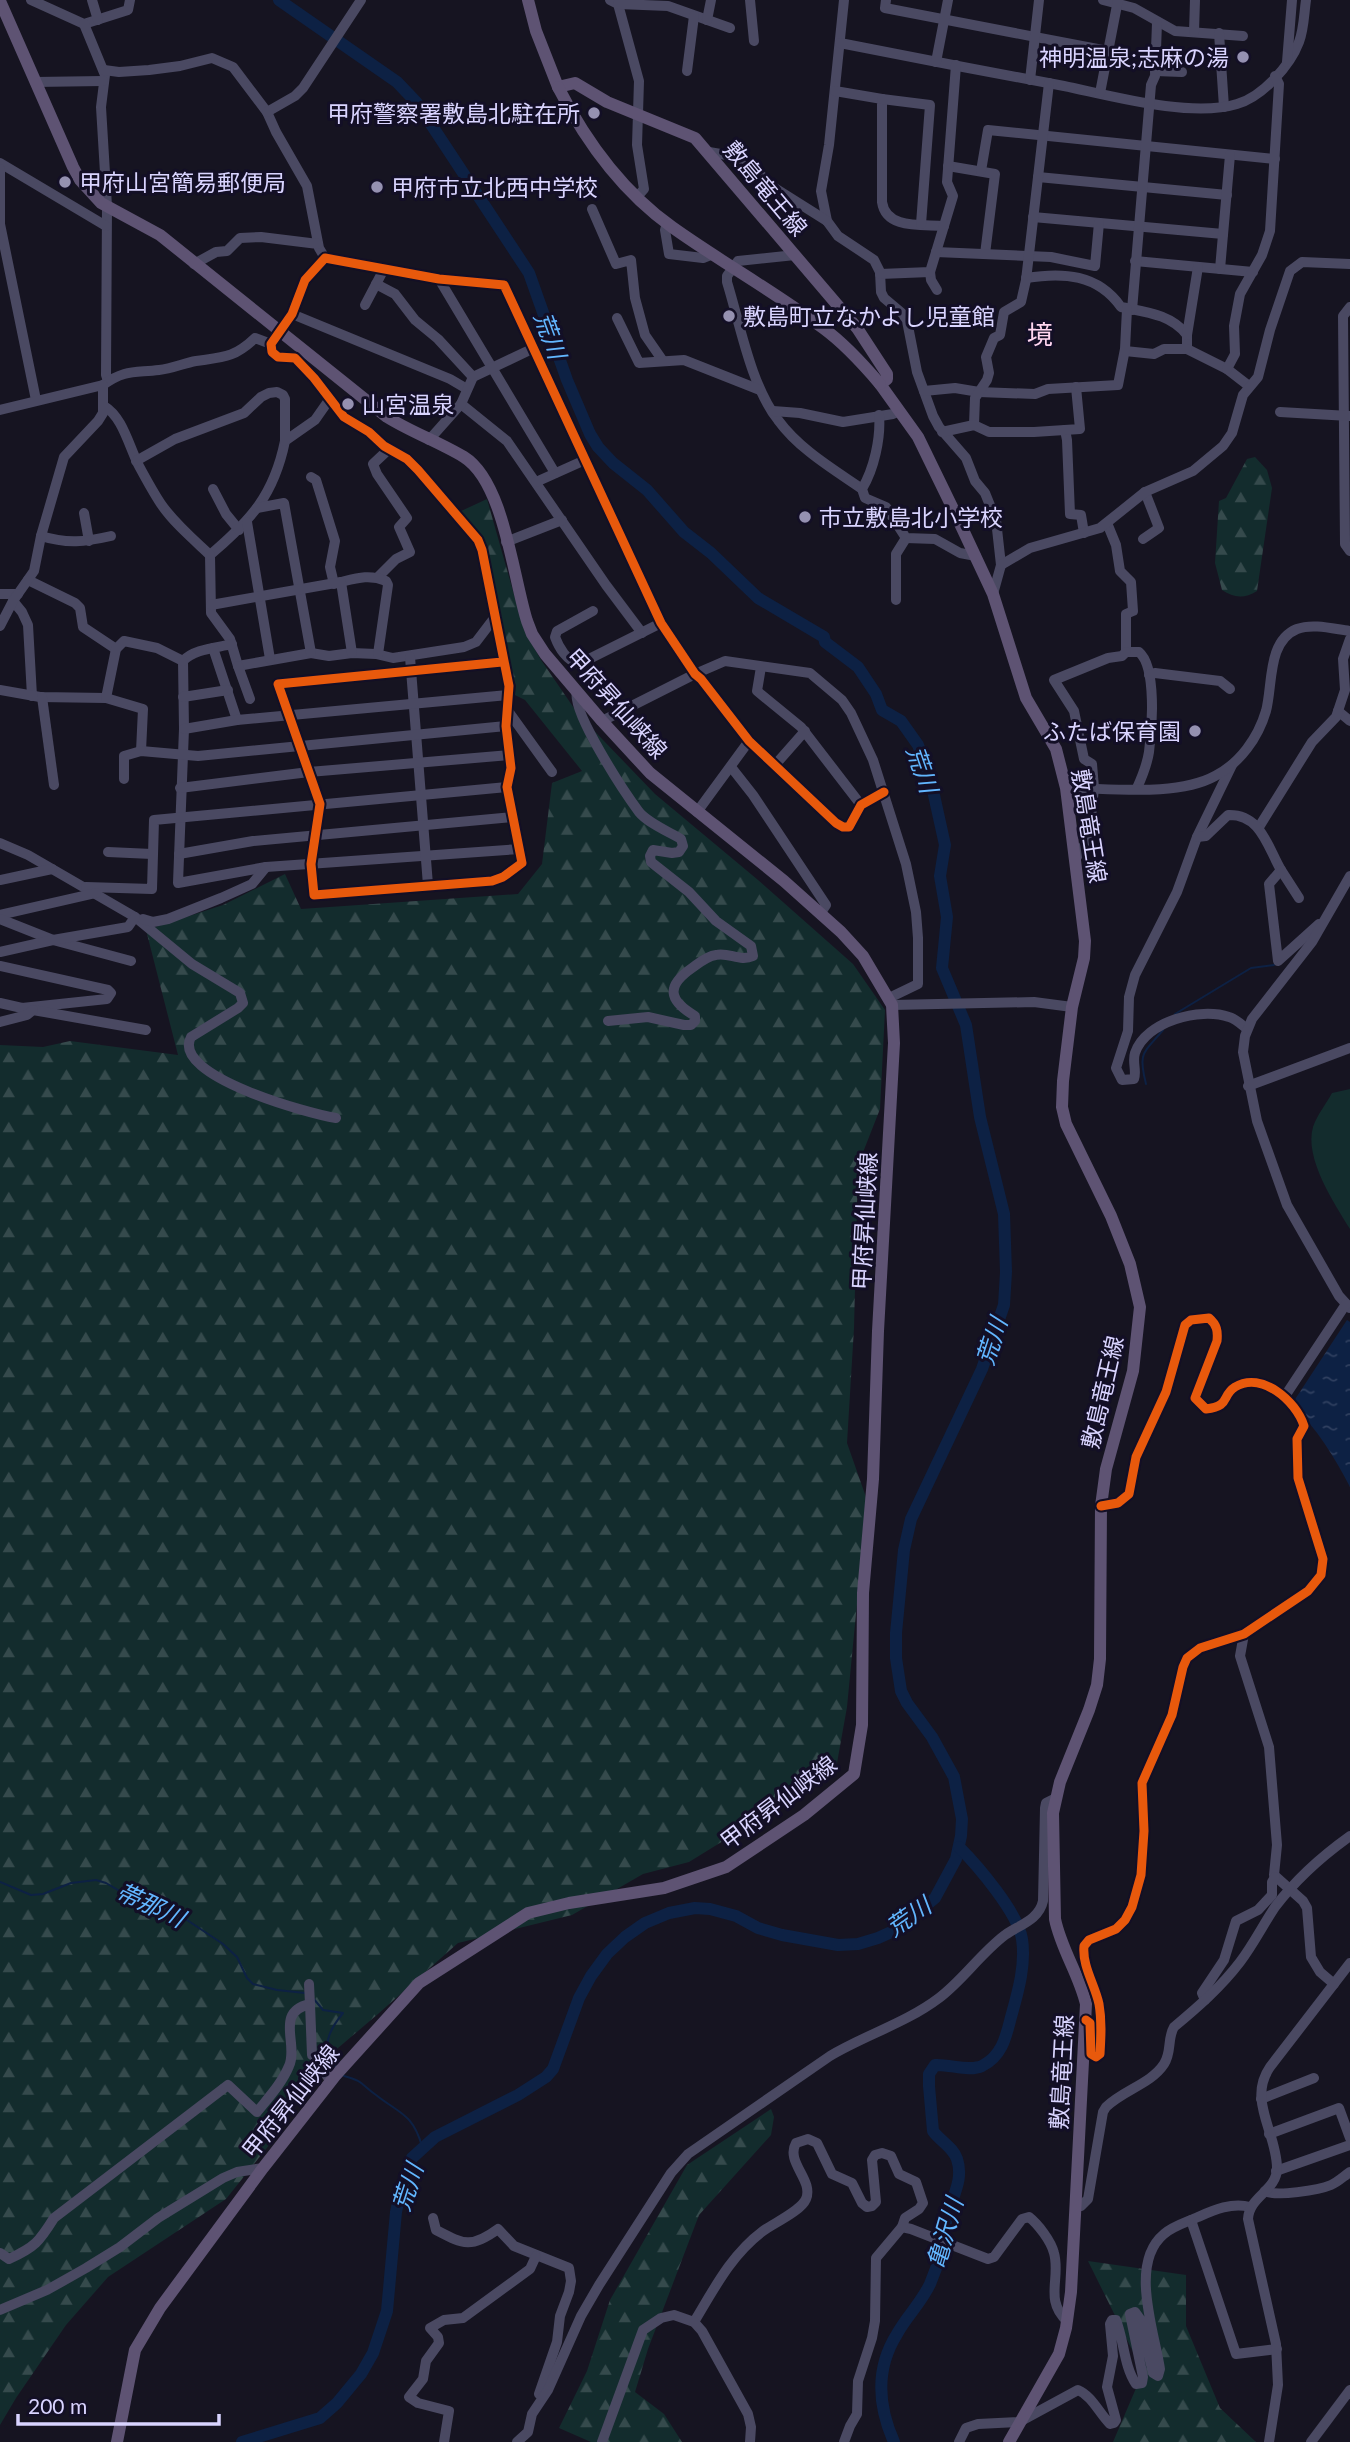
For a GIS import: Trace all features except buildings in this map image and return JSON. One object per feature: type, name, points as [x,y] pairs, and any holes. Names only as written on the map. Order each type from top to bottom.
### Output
[{"type":"main road","name":"敷島竜王線","points":[[528,0],[536,31],[558,87],[592,143],[637,197],[667,223],[824,328],[880,384],[918,437],[993,594],[1026,698],[1056,750],[1066,788],[1084,958],[1072,1007],[1062,1107],[1066,1124],[1111,1216],[1130,1264],[1140,1307],[1133,1371],[1106,1469],[1101,1506],[1100,1659],[1097,1685],[1056,1798],[1053,1814],[1055,1919],[1061,1944],[1082,1988],[1086,2004],[1071,2292],[1059,2354],[1009,2442]]},
{"type":"main road","name":"甲府昇仙峡線","points":[[0,1],[80,180],[107,206],[160,235],[387,417],[465,457],[484,477],[494,497],[527,621],[545,654],[650,773],[784,881],[841,932],[863,956],[895,1003],[873,1479],[863,1593],[862,1725],[854,1774],[804,1815],[726,1867],[664,1888],[569,1903],[528,1913],[419,1983],[336,2076],[263,2168],[160,2308],[135,2350],[117,2442]]},
{"type":"main road","name":"敷島竜王線","points":[[558,87],[575,83],[589,93],[695,138],[872,349],[887,374],[887,379],[880,384]]},
{"type":"street","points":[[30,0],[84,24],[128,10],[130,0]]},
{"type":"street","points":[[92,0],[98,20]]},
{"type":"street","points":[[707,20],[711,0]]},
{"type":"street","points":[[750,0],[754,41]]},
{"type":"street","points":[[827,221],[821,191],[829,145],[844,0]]},
{"type":"street","points":[[886,0],[885,8],[1108,51]]},
{"type":"street","points":[[936,62],[948,0]]},
{"type":"street","points":[[1030,80],[1039,0]]},
{"type":"street","points":[[1103,0],[1134,8],[1175,31],[1243,36]]},
{"type":"street","points":[[1194,32],[1195,0]]},
{"type":"street","points":[[1287,62],[1292,0]]},
{"type":"street","points":[[840,43],[1100,93],[1204,110],[1238,104],[1252,97],[1275,76],[1287,62],[1301,37],[1306,0]]},
{"type":"street","points":[[637,197],[644,189],[637,145],[639,80],[614,2],[668,6],[730,28]]},
{"type":"street","points":[[1100,93],[1118,2]]},
{"type":"street","points":[[267,112],[295,96],[316,70],[359,3]]},
{"type":"street","points":[[687,71],[694,16]]},
{"type":"street","points":[[924,391],[955,388],[979,392],[1035,394],[1048,389],[1118,385],[1130,309],[1149,102],[1155,71],[1157,23]]},
{"type":"street","points":[[0,626],[34,571],[41,536],[64,457],[99,421],[104,406],[107,206],[101,107],[104,70],[84,24]]},
{"type":"street","points":[[1219,33],[1224,107]]},
{"type":"street","points":[[104,70],[149,70],[212,58],[233,67],[267,112],[307,186],[318,244],[325,258]]},
{"type":"street","points":[[937,290],[930,272],[953,196],[947,182],[956,65]]},
{"type":"street","points":[[1155,71],[1182,72]]},
{"type":"street","points":[[1227,369],[1235,354],[1234,326],[1240,295],[1270,231],[1279,84],[1275,76]]},
{"type":"street","points":[[35,82],[103,81]]},
{"type":"street","points":[[974,425],[975,398],[989,373],[986,356],[995,338],[1000,335],[1004,312],[1021,302],[1029,256],[1049,83]]},
{"type":"street","points":[[835,91],[930,105],[921,224]]},
{"type":"street","points":[[882,99],[883,211],[890,220],[944,226]]},
{"type":"street","points":[[981,171],[988,130],[1275,159]]},
{"type":"street","points":[[709,152],[738,157],[747,162],[773,187],[827,221],[838,236],[874,260],[880,274],[884,298],[903,314],[907,321],[912,350],[933,416],[966,458],[975,481],[990,503],[996,520],[1001,565],[993,594]]},
{"type":"street","points":[[1220,269],[1230,155]]},
{"type":"street","points":[[0,163],[106,226]]},
{"type":"street","points":[[948,166],[995,174],[985,254]]},
{"type":"street","points":[[0,169],[0,224],[36,400]]},
{"type":"street","points":[[1038,177],[1227,195]]},
{"type":"street","points":[[592,209],[616,264],[631,260],[635,298],[645,335],[663,361]]},
{"type":"street","points":[[1033,217],[1223,234]]},
{"type":"street","points":[[667,223],[665,230],[669,254],[703,258],[713,254]]},
{"type":"street","points":[[936,252],[1051,257],[1095,266],[1100,223]]},
{"type":"street","points":[[194,264],[216,251],[227,251],[240,238],[261,237],[318,244]]},
{"type":"street","points":[[795,254],[738,261],[727,276],[760,390],[777,420],[817,458],[862,489],[865,498],[886,507],[906,538]]},
{"type":"street","points":[[325,258],[439,279],[504,285],[661,623],[695,674],[749,741],[836,823],[849,827],[861,805],[884,792]]},
{"type":"street","points":[[325,258],[300,287],[292,314],[271,344],[272,352],[278,357],[295,358],[344,416],[418,470],[478,540],[497,619],[502,662],[509,686],[506,726],[511,768],[507,787],[522,863],[503,877],[492,881],[314,895],[312,864],[320,804],[278,684],[502,662]]},
{"type":"street","points":[[1135,261],[1253,272]]},
{"type":"street","points":[[1001,565],[1030,548],[1084,533],[1107,523],[1145,492],[1193,471],[1223,446],[1232,433],[1244,395],[1258,377],[1290,271],[1302,262],[1350,264]]},
{"type":"street","points":[[1187,349],[1198,267]]},
{"type":"street","points":[[365,305],[384,269]]},
{"type":"street","points":[[880,274],[930,272]]},
{"type":"street","points":[[1026,278],[1062,274],[1087,279],[1113,296],[1121,307],[1163,317],[1179,326],[1187,335]]},
{"type":"street","points":[[439,279],[555,473]]},
{"type":"street","points":[[376,285],[395,294],[415,320],[438,339],[473,377]]},
{"type":"street","points":[[1350,307],[1343,316],[1348,520],[1345,544],[1350,551]]},
{"type":"street","points":[[292,314],[450,379],[467,389]]},
{"type":"street","points":[[617,318],[639,363],[684,360],[760,390]]},
{"type":"street","points":[[0,410],[106,383],[117,375],[128,372],[159,370],[230,357],[242,351],[255,338],[271,344]]},
{"type":"street","points":[[429,440],[461,404],[473,377],[534,348]]},
{"type":"street","points":[[1125,351],[1154,354],[1164,349],[1187,349],[1227,369],[1249,386]]},
{"type":"street","points":[[943,432],[974,425],[989,432],[1080,429],[1076,387]]},
{"type":"street","points":[[136,461],[175,439],[244,413],[269,393],[277,392],[283,395],[285,441],[275,478],[247,522],[210,555]]},
{"type":"street","points":[[285,441],[315,420],[329,400]]},
{"type":"street","points":[[461,404],[507,440],[642,633]]},
{"type":"street","points":[[104,406],[110,409],[118,422],[136,461],[161,504],[210,555],[211,613],[232,644],[250,699]]},
{"type":"street","points":[[773,411],[800,413],[843,422],[900,411]]},
{"type":"street","points":[[1280,412],[1347,416]]},
{"type":"street","points":[[862,489],[880,431],[879,415]]},
{"type":"street","points":[[1065,430],[1070,514],[1081,515],[1084,533]]},
{"type":"street","points":[[378,578],[396,559],[410,552],[399,527],[407,518],[373,464],[389,449]]},
{"type":"street","points":[[536,482],[585,460]]},
{"type":"street","points":[[311,477],[316,480],[335,541],[330,567],[337,583],[352,653]]},
{"type":"street","points":[[213,489],[226,514],[239,530]]},
{"type":"street","points":[[1143,538],[1159,528],[1145,492]]},
{"type":"street","points":[[257,508],[285,503],[310,653]]},
{"type":"street","points":[[84,513],[89,541]]},
{"type":"street","points":[[506,542],[562,520]]},
{"type":"street","points":[[247,522],[270,659]]},
{"type":"street","points":[[1107,523],[1116,545],[1120,571],[1132,585],[1133,611],[1126,614],[1126,652]]},
{"type":"street","points":[[41,536],[65,542],[89,541],[111,536]]},
{"type":"street","points":[[906,538],[935,539],[960,553],[976,556]]},
{"type":"street","points":[[895,600],[896,554],[906,538]]},
{"type":"street","points":[[211,605],[360,577],[378,578],[386,581],[388,585],[378,654]]},
{"type":"street","points":[[28,580],[75,603],[80,608],[83,627],[116,649]]},
{"type":"street","points":[[0,594],[15,598],[28,625],[37,697],[54,785]]},
{"type":"street","points":[[593,611],[557,631],[555,637],[558,646],[573,662],[579,664],[661,623]]},
{"type":"street","points":[[238,666],[310,653],[329,656],[352,653],[378,654],[393,658],[410,657],[471,645],[482,636],[492,621],[497,619]]},
{"type":"street","points":[[1066,788],[1137,789],[1191,786],[1214,777],[1232,765],[1251,744],[1263,720],[1278,647],[1285,637],[1307,627],[1350,631]]},
{"type":"street","points":[[1259,827],[1312,742],[1328,727],[1338,711],[1345,690],[1343,659],[1350,639]]},
{"type":"street","points":[[106,698],[116,649],[124,641],[157,648],[183,661]]},
{"type":"street","points":[[232,644],[188,656],[183,661],[184,729],[178,883],[265,867],[520,849]]},
{"type":"street","points":[[545,654],[558,646]]},
{"type":"street","points":[[213,648],[237,720]]},
{"type":"street","points":[[1075,860],[1089,837],[1094,788],[1092,764],[1083,760],[1074,711],[1055,680],[1108,658],[1122,656],[1126,652],[1141,653],[1151,687],[1149,753],[1137,789]]},
{"type":"street","points":[[410,657],[428,885]]},
{"type":"street","points":[[602,721],[695,674],[725,662],[810,673],[842,700],[861,734],[884,792],[909,875],[918,938],[918,984],[895,1003]]},
{"type":"street","points":[[761,667],[757,691],[804,731],[861,805]]},
{"type":"street","points":[[1149,675],[1154,673],[1220,681],[1230,689]]},
{"type":"street","points":[[0,690],[37,697],[106,698],[143,709],[141,751]]},
{"type":"street","points":[[183,697],[228,690]]},
{"type":"street","points":[[578,691],[575,697],[578,710],[639,811],[681,839],[683,846],[679,852],[653,850],[651,862],[676,880],[716,921],[753,950],[753,956],[741,959],[728,954],[714,955],[683,974],[674,984],[674,998],[682,1008],[695,1016],[691,1025],[684,1026],[648,1017],[608,1021]]},
{"type":"street","points":[[184,729],[237,720],[508,695]]},
{"type":"street","points":[[508,711],[552,772]]},
{"type":"street","points":[[1338,711],[1350,721]]},
{"type":"street","points":[[124,779],[124,756],[141,751],[182,756],[506,726]]},
{"type":"street","points":[[775,765],[804,731]]},
{"type":"street","points":[[697,812],[749,741]]},
{"type":"street","points":[[180,788],[309,772],[510,755]]},
{"type":"street","points":[[1232,765],[1197,837],[1177,892],[1135,975],[1129,997],[1128,1031],[1116,1068],[1118,1075],[1122,1080],[1134,1080],[1135,1051],[1154,1029],[1168,1022],[1214,1014],[1232,1017],[1247,1029]]},
{"type":"street","points":[[731,767],[753,795],[826,905],[820,914]]},
{"type":"street","points":[[85,887],[152,889],[154,820],[507,787]]},
{"type":"street","points":[[1197,837],[1206,836],[1228,815],[1249,818],[1259,827],[1299,898]]},
{"type":"street","points":[[179,854],[253,841],[513,817]]},
{"type":"street","points":[[1,844],[52,869],[135,917],[192,964],[235,989],[243,1003],[191,1037],[188,1049],[196,1059],[221,1079],[261,1097],[297,1110],[336,1118]]},
{"type":"street","points":[[108,852],[152,853]]},
{"type":"street","points":[[135,917],[153,922],[167,919],[252,884],[265,867]]},
{"type":"street","points":[[0,880],[52,869]]},
{"type":"street","points":[[1281,870],[1269,884],[1278,961],[1327,917]]},
{"type":"street","points":[[1285,1396],[1348,1306],[1295,1223],[1287,1205],[1256,1121],[1243,1052],[1247,1029],[1252,1019],[1300,960],[1350,876]]},
{"type":"street","points":[[0,917],[96,893]]},
{"type":"street","points":[[0,917],[53,940],[131,961]]},
{"type":"street","points":[[0,952],[128,927],[135,917]]},
{"type":"street","points":[[0,966],[108,990],[111,993],[107,999],[27,1009]]},
{"type":"street","points":[[895,1003],[1034,1002],[1072,1007]]},
{"type":"street","points":[[0,1003],[146,1030]]},
{"type":"street","points":[[0,1022],[27,1015],[27,1009]]},
{"type":"street","points":[[1248,1086],[1350,1048]]},
{"type":"street","points":[[1086,2020],[1090,2023],[1091,2054],[1096,2057],[1100,2054],[1102,2027],[1084,1946],[1089,1940],[1116,1929],[1125,1920],[1135,1900],[1141,1875],[1144,1840],[1143,1783],[1172,1715],[1187,1658],[1200,1648],[1244,1634],[1308,1591],[1319,1580],[1323,1571],[1322,1559],[1298,1478],[1297,1439],[1304,1426],[1285,1396],[1273,1388],[1252,1382],[1231,1390],[1226,1402],[1216,1408],[1206,1409],[1195,1398],[1217,1341],[1215,1323],[1209,1318],[1191,1320],[1185,1325],[1166,1392],[1136,1457],[1129,1494],[1118,1503],[1101,1506]]},
{"type":"street","points":[[1244,1634],[1240,1648],[1242,1665],[1269,1747],[1277,1845],[1273,1872],[1275,1877],[1303,1901],[1308,1913],[1308,1945],[1311,1957],[1320,1972],[1334,1984]]},
{"type":"street","points":[[532,2414],[548,2390],[581,2316],[599,2285],[671,2173],[688,2154],[830,2056],[939,1998],[1010,1933],[1042,1909],[1045,1808],[1046,1803],[1056,1798]]},
{"type":"street","points":[[1075,2207],[1082,2206],[1088,2199],[1103,2112],[1157,2073],[1169,2056],[1174,2027],[1205,2000],[1241,1960],[1290,1890],[1316,1863],[1350,1836]]},
{"type":"street","points":[[1205,2000],[1202,1991],[1224,1960],[1232,1927],[1240,1917],[1258,1910],[1272,1895],[1272,1882],[1275,1877]]},
{"type":"street","points":[[1269,2442],[1276,2404],[1277,2349],[1248,2228],[1250,2207],[1272,2186],[1276,2171],[1261,2099],[1261,2084],[1264,2076],[1350,1963]]},
{"type":"street","points":[[309,1984],[312,2055],[323,2062],[325,2073],[336,2076]]},
{"type":"street","points":[[0,2253],[9,2259],[30,2249],[39,2242],[54,2218],[228,2085],[257,2112],[278,2086],[291,2062],[289,2023],[292,2013],[310,2004]]},
{"type":"street","points":[[1261,2099],[1314,2078]]},
{"type":"street","points":[[1269,2134],[1339,2108],[1350,2138]]},
{"type":"street","points":[[694,2322],[740,2251],[763,2231],[801,2206],[807,2197],[807,2187],[793,2154],[794,2146],[799,2140],[808,2139],[817,2143],[832,2174],[854,2186],[862,2203],[867,2207],[876,2202],[872,2160],[875,2155],[883,2152],[891,2156],[897,2171],[916,2182],[923,2199],[922,2206],[908,2215],[902,2227],[876,2258],[875,2322],[858,2381],[857,2414],[844,2442]]},
{"type":"street","points":[[1276,2171],[1350,2145]]},
{"type":"street","points":[[0,2310],[47,2290],[86,2268],[120,2247],[158,2218],[223,2178],[237,2172],[263,2168]]},
{"type":"street","points":[[1265,2191],[1274,2194],[1331,2185],[1350,2172]]},
{"type":"street","points":[[959,2442],[967,2428],[978,2424],[1019,2422],[1078,2390],[1087,2393],[1101,2415],[1110,2424],[1114,2423],[1116,2420],[1107,2387],[1113,2356],[1110,2324],[1112,2320],[1116,2320],[1136,2384],[1142,2384],[1139,2352],[1130,2314],[1135,2312],[1140,2319],[1153,2373],[1158,2376],[1160,2369],[1150,2317],[1145,2266],[1154,2244],[1164,2234],[1221,2208],[1238,2205],[1250,2207]]},
{"type":"street","points":[[902,2227],[984,2259],[991,2258],[1022,2219],[1029,2217],[1054,2251],[1054,2301],[1059,2314],[1067,2320]]},
{"type":"street","points":[[433,2218],[436,2230],[462,2243],[480,2239],[498,2229],[514,2246],[569,2268],[571,2281],[560,2316],[557,2342],[528,2432],[517,2442]]},
{"type":"street","points":[[1191,2220],[1237,2354],[1277,2349]]},
{"type":"street","points":[[444,2442],[449,2411],[418,2403],[409,2397],[423,2379],[426,2361],[439,2343],[438,2337],[430,2328],[444,2320],[463,2318],[530,2269],[536,2256]]},
{"type":"street","points":[[602,2442],[643,2330],[666,2316],[682,2317],[694,2322],[702,2331],[748,2414],[750,2442]]},
{"type":"street","points":[[1311,2442],[1350,2390]]},
{"type":"green space","points":[[1255,457],[1267,470],[1272,488],[1257,591],[1248,595],[1231,595],[1222,590],[1215,563],[1219,501],[1226,498],[1247,459]]},
{"type":"green space","points":[[487,499],[524,630],[578,714],[655,794],[853,964],[885,1010],[880,1109],[858,1165],[854,1328],[847,1443],[867,1500],[847,1707],[837,1763],[809,1788],[689,1862],[643,1874],[572,1915],[458,1943],[338,2048],[318,2062],[278,2134],[226,2199],[108,2277],[66,2325],[0,2425],[0,1045],[43,1047],[70,1041],[178,1055],[146,930],[223,905],[285,874],[301,909],[518,894],[542,864],[552,783],[582,771],[525,700],[515,695],[516,686],[505,652],[501,618],[486,548],[459,512]]},
{"type":"green space","points":[[1350,1089],[1350,1229],[1322,1180],[1311,1139],[1313,1127],[1332,1093]]},
{"type":"green space","points":[[771,2109],[774,2117],[771,2135],[699,2215],[648,2349],[635,2392],[664,2414],[682,2442],[591,2442],[559,2428],[587,2371],[610,2300],[687,2165]]},
{"type":"green space","points":[[1088,2261],[1186,2275],[1186,2326],[1220,2408],[1256,2442],[1113,2442],[1143,2372]]},
{"type":"water","points":[[1347,1320],[1350,1322],[1350,1487],[1324,1443],[1292,1404]]},
{"type":"waterway","name":"荒川","points":[[242,2442],[320,2418],[337,2403],[361,2374],[373,2353],[387,2311],[396,2212],[412,2158],[435,2137],[518,2095],[546,2077],[553,2069],[579,1998],[591,1976],[607,1954],[625,1937],[645,1923],[669,1913],[695,1908],[736,1916],[758,1928],[782,1935],[838,1945],[858,1944],[898,1929],[935,1898],[956,1859],[962,1819],[954,1777],[932,1737],[901,1691],[896,1658],[896,1633],[904,1550],[911,1519],[982,1369],[1004,1305],[1006,1272],[1004,1214],[980,1117],[966,1025],[942,968],[947,917],[940,876],[945,845],[930,777],[918,745],[901,721],[882,710],[876,694],[858,667],[825,642],[824,637],[758,598],[711,553],[684,532],[647,490],[613,463],[598,447],[567,380],[529,273],[417,103],[397,82],[279,0]]},
{"type":"waterway","points":[[1175,1014],[1251,968],[1274,965]]},
{"type":"waterway","points":[[1146,1084],[1142,1065],[1144,1054],[1163,1030]]},
{"type":"waterway","name":"亀沢川","points":[[894,2442],[882,2401],[885,2361],[897,2334],[930,2284],[938,2264],[959,2174],[955,2155],[933,2131],[929,2074],[935,2065],[977,2068],[994,2057],[1007,2032],[1022,1969],[1022,1939],[1013,1916],[986,1878],[959,1847]]},
{"type":"waterway","name":"帯那川","points":[[0,1882],[31,1895],[43,1894],[71,1883],[96,1880],[106,1883],[140,1903],[175,1912],[223,1944],[237,1957],[247,1978],[253,1984],[305,1993]]},
{"type":"waterway","name":"帯那川","points":[[313,1998],[323,2010],[343,2013],[330,2032],[327,2046],[336,2067]]},
{"type":"waterway","name":"帯那川","points":[[344,2076],[362,2083],[404,2115],[414,2127],[422,2146]]},
{"type":"cycle path","points":[[502,662],[278,684],[320,804],[311,864],[314,895],[492,881],[503,877],[522,863],[507,787],[511,768],[506,726],[509,686],[478,540],[407,459],[344,417],[295,358],[278,357],[272,352],[271,344],[292,314],[305,280],[325,258],[439,279],[504,285],[661,623],[695,674],[749,741],[836,823],[849,827],[861,805],[884,792]]},
{"type":"cycle path","points":[[1086,2020],[1090,2023],[1091,2054],[1096,2057],[1100,2054],[1100,2010],[1085,1961],[1084,1946],[1089,1940],[1116,1929],[1132,1907],[1141,1875],[1144,1831],[1142,1783],[1172,1715],[1187,1658],[1200,1648],[1244,1634],[1308,1591],[1321,1575],[1323,1559],[1298,1478],[1297,1439],[1304,1426],[1294,1407],[1277,1391],[1256,1383],[1235,1387],[1222,1403],[1214,1408],[1206,1409],[1195,1398],[1217,1341],[1216,1328],[1209,1318],[1191,1320],[1185,1325],[1166,1392],[1136,1457],[1129,1494],[1118,1503],[1101,1506]]},
{"type":"place","name":"神明温泉;志麻の湯","points":[[1243,57]]},
{"type":"place","name":"甲府警察署敷島北駐在所","points":[[594,113]]},
{"type":"place","name":"甲府山宮簡易郵便局","points":[[65,182]]},
{"type":"place","name":"甲府市立北西中学校","points":[[377,187]]},
{"type":"place","name":"敷島町立なかよし児童館","points":[[729,316]]},
{"type":"place","name":"山宮温泉","points":[[348,404]]},
{"type":"place","name":"市立敷島北小学校","points":[[805,517]]},
{"type":"place","name":"ふたば保育園","points":[[1195,731]]},
{"type":"district","name":"境","points":[[1040,334]]}]
